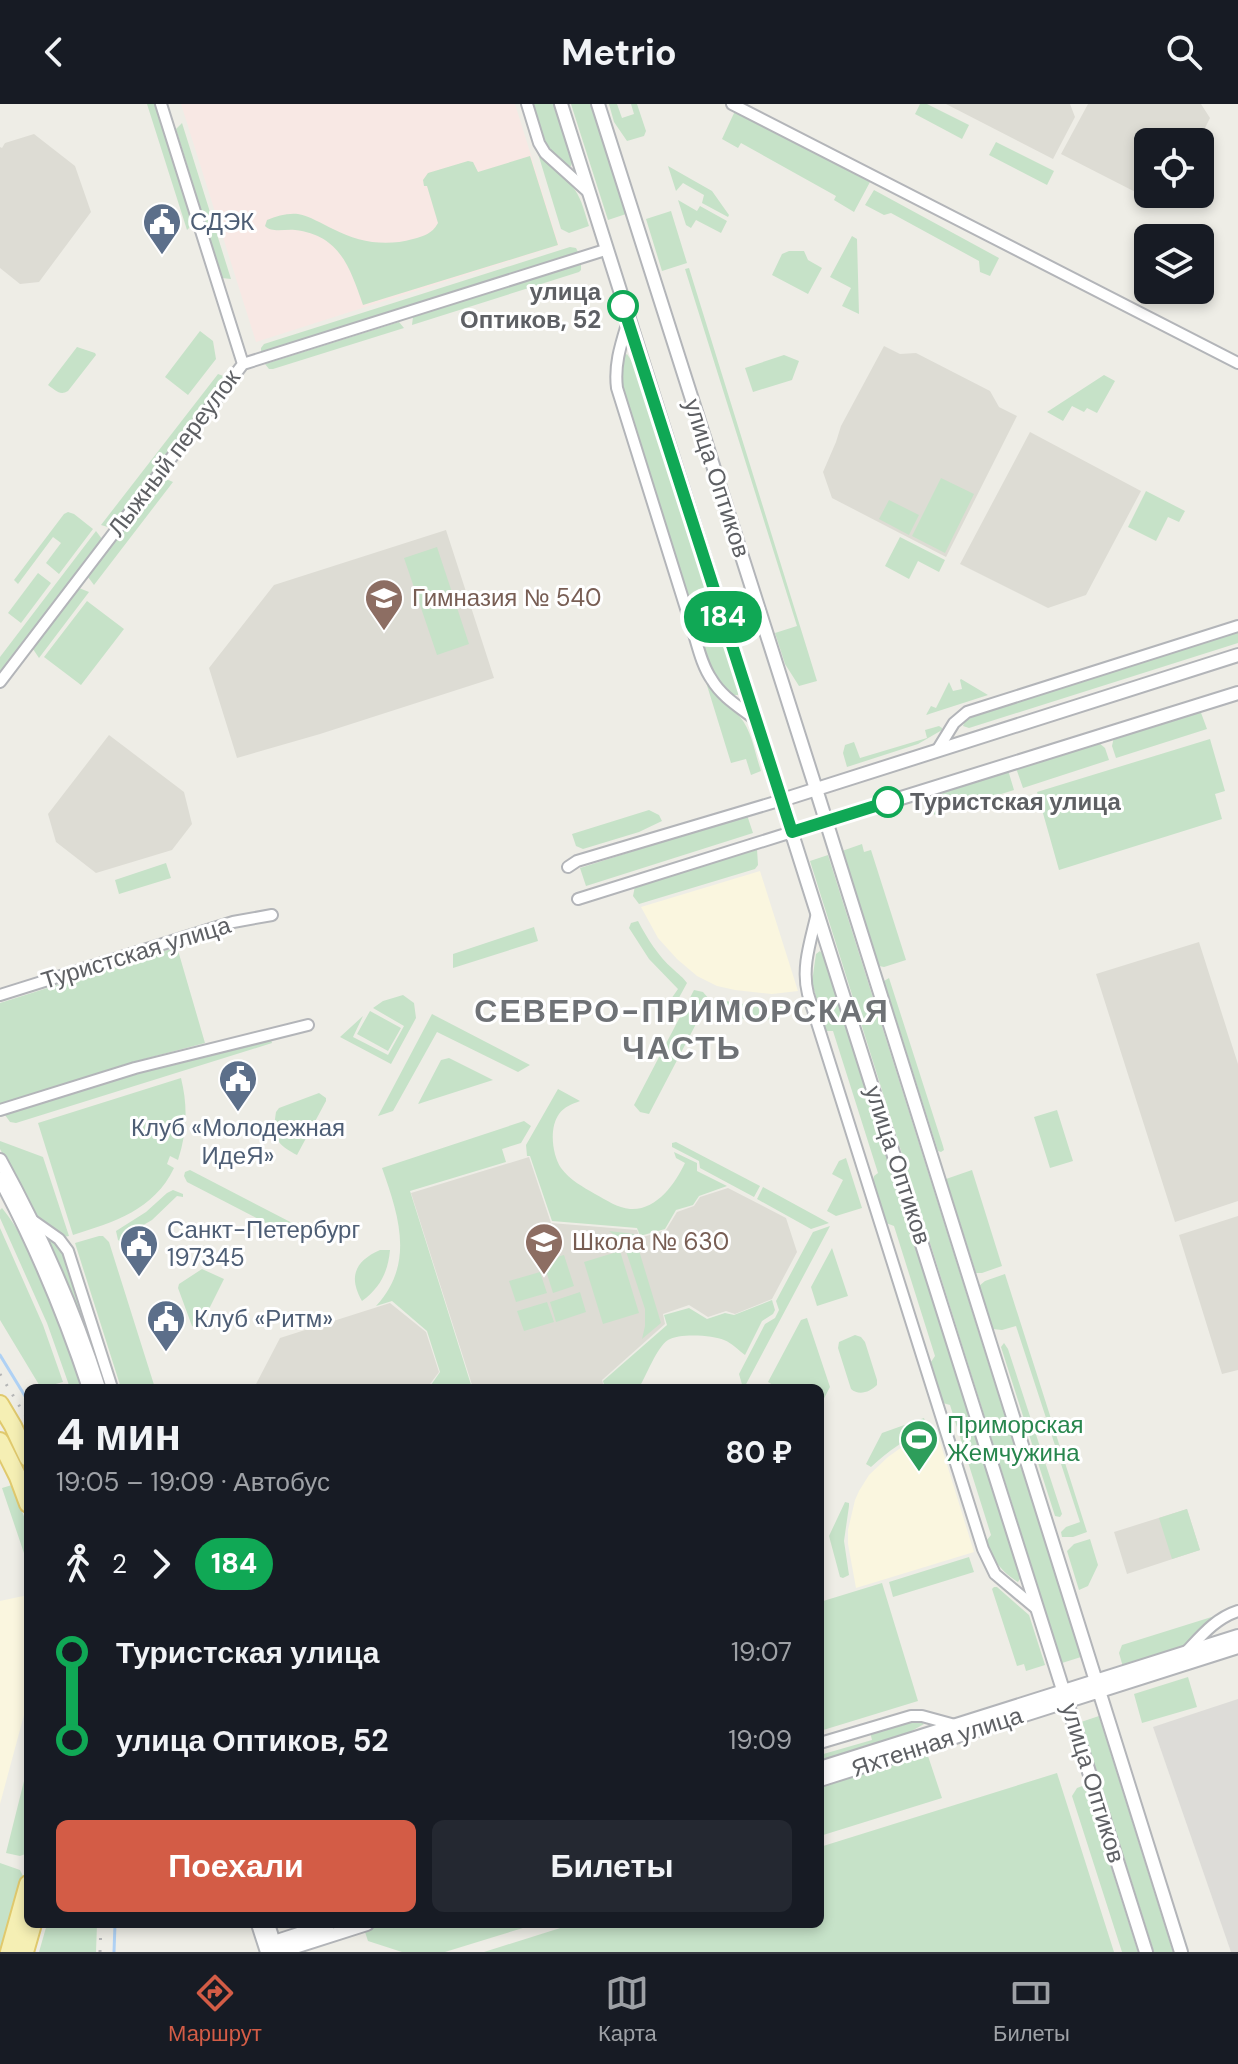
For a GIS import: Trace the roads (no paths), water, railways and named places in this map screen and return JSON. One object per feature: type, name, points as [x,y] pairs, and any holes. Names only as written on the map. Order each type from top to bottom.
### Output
[{"type":"main road","points":[[0,1404],[24,1449]]},
{"type":"main road","points":[[0,1441],[24,1493]]},
{"type":"main road","points":[[9,1952],[24,1898]]},
{"type":"main road","points":[[25,1952],[32,1928]]},
{"type":"street","name":"Лыжный переулок","points":[[0,682],[243,364],[161,104]]},
{"type":"street","points":[[527,104],[545,153],[586,190]]},
{"type":"street","name":"улица Оптиков","points":[[561,104],[1146,1952]]},
{"type":"street","name":"улица Оптиков","points":[[598,104],[1181,1952]]},
{"type":"street","points":[[732,104],[1238,363]]},
{"type":"street","points":[[243,364],[605,250]]},
{"type":"street","points":[[628,321],[617,359],[617,388],[701,655],[712,681],[722,693],[756,720]]},
{"type":"street","points":[[938,749],[954,723],[967,712],[1238,626]]},
{"type":"street","points":[[568,867],[577,861],[782,800],[1238,655]]},
{"type":"street","points":[[578,899],[1238,693]]},
{"type":"street","points":[[817,911],[805,981],[978,1535],[995,1574],[1039,1610]]},
{"type":"street","name":"Туристская улица","points":[[0,995],[233,922],[272,915]]},
{"type":"street","points":[[0,1110],[135,1068],[308,1025]]},
{"type":"street","points":[[0,1160],[32,1220],[65,1294],[98,1384]]},
{"type":"street","points":[[0,1179],[52,1287],[88,1384]]},
{"type":"street","points":[[32,1220],[59,1239],[68,1251],[111,1384]]},
{"type":"street","points":[[1185,1653],[1213,1624],[1238,1611]]},
{"type":"street","name":"Яхтенная улица","points":[[1098,1686],[1238,1636]]},
{"type":"street","name":"Яхтенная улица","points":[[824,1779],[1066,1696],[1238,1647]]},
{"type":"street","name":"Яхтенная улица","points":[[824,1767],[955,1725],[1066,1696]]},
{"type":"street","points":[[824,1742],[911,1716],[955,1725]]},
{"type":"street","points":[[260,1928],[273,1950]]},
{"type":"street","points":[[269,1928],[273,1950]]},
{"type":"street","points":[[273,1950],[320,1928]]},
{"type":"street","points":[[273,1950],[353,1928]]},
{"type":"waterway","points":[[0,1355],[24,1394]]},
{"type":"waterway","points":[[114,1952],[115,1928]]},
{"type":"railway","points":[[0,1374],[24,1413]]},
{"type":"railway","points":[[100,1952],[101,1928]]},
{"type":"place","name":"СДЭК","points":[[162,256]]},
{"type":"place","name":"улица Оптиков, 52","points":[[623,306]]},
{"type":"place","name":"Гимназия № 540","points":[[384,632]]},
{"type":"place","name":"Туристская улица","points":[[888,802]]},
{"type":"place","name":"Клуб «Молодежная ИдеЯ»","points":[[238,1113]]},
{"type":"place","name":"Школа № 630","points":[[544,1276]]},
{"type":"place","name":"Санкт-Петербург 197345","points":[[139,1278]]},
{"type":"place","name":"Клуб «Ритм»","points":[[166,1353]]},
{"type":"place","name":"Приморская Жемчужина","points":[[919,1473]]},
{"type":"district","name":"СЕВЕРО-ПРИМОРСКАЯ ЧАСТЬ","points":[[682,1030]]}]
